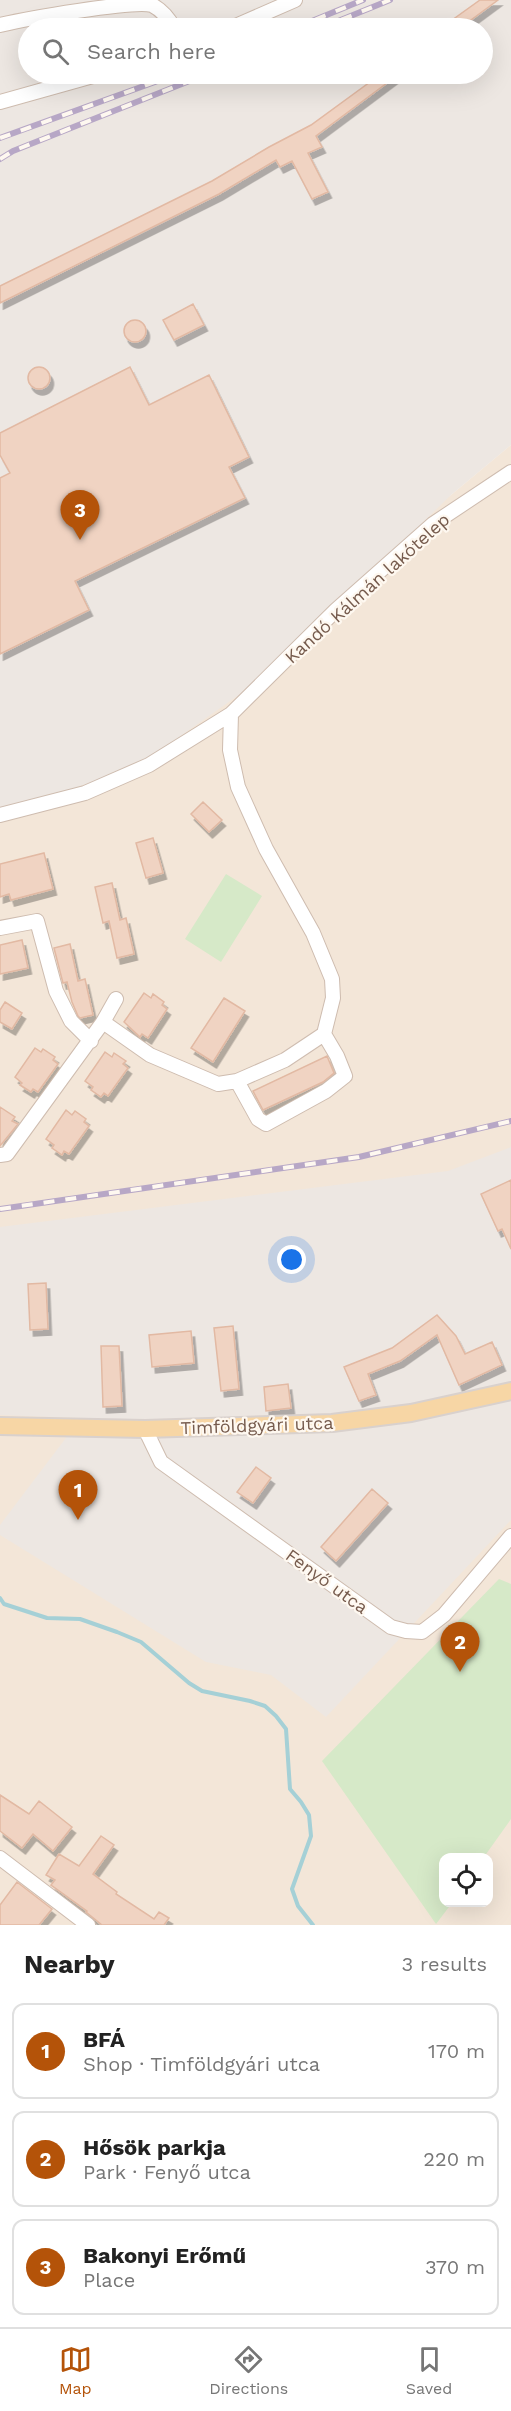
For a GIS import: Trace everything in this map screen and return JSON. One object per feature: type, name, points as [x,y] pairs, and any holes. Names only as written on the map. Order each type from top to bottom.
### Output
[{"type":"main road","name":"Timföldgyári utca","points":[[0,1426],[145,1429],[332,1423],[411,1413],[511,1391]]},
{"type":"street","points":[[254,18],[295,0]]},
{"type":"street","points":[[30,18],[51,13],[151,4],[168,18]]},
{"type":"street","points":[[0,25],[18,21]]},
{"type":"street","points":[[0,102],[64,84]]},
{"type":"street","name":"Kandó Kálmán lakótelep","points":[[0,815],[85,793],[149,765],[231,714],[336,610],[433,524],[511,472]]},
{"type":"street","points":[[103,1022],[150,1055],[218,1084],[237,1081],[285,1060],[324,1034],[333,998],[332,979],[313,933],[266,849],[238,788],[230,750],[231,714]]},
{"type":"street","points":[[0,928],[38,921],[56,991],[71,1021],[91,1041]]},
{"type":"street","points":[[0,1155],[7,1154],[91,1041],[116,999]]},
{"type":"street","points":[[237,1081],[258,1119],[266,1124],[326,1091],[345,1076],[324,1034]]},
{"type":"street","name":"Fenyő utca","points":[[145,1429],[161,1462],[391,1627],[422,1632],[444,1615],[511,1536]]},
{"type":"street","points":[[0,1858],[88,1925]]},
{"type":"shaded area","points":[[0,0],[511,0],[511,445],[451,495],[264,677],[141,764],[25,806],[0,811]]},
{"type":"shaded area","points":[[511,445],[511,1925],[0,1925],[0,811],[451,495]]},
{"type":"shaded area","points":[[511,1147],[511,1520],[326,1717],[271,1675],[206,1662],[0,1535],[0,1525],[81,1418],[0,1415],[0,1227],[448,1171]]},
{"type":"green space","points":[[226,874],[262,896],[221,962],[185,939]]},
{"type":"green space","points":[[499,1579],[511,1584],[511,1819],[487,1853],[439,1853],[439,1907],[449,1907],[436,1924],[322,1761]]},
{"type":"building","points":[[480,0],[498,0],[474,18],[455,18]]},
{"type":"building","points":[[367,84],[386,84],[316,136],[322,147],[308,153],[328,192],[312,199],[292,161],[280,167],[276,160],[219,194],[0,303],[0,286],[212,181],[311,125]]},
{"type":"building","points":[[193,304],[204,325],[174,340],[163,320]]},
{"type":"building","points":[[135,320],[143,323],[146,331],[143,339],[135,342],[127,339],[124,331],[127,323]]},
{"type":"building","points":[[39,367],[47,370],[50,378],[47,386],[39,389],[31,386],[28,378],[31,370]]},
{"type":"building","points":[[130,367],[149,405],[209,375],[249,457],[229,467],[245,498],[75,581],[89,610],[0,654],[0,478],[10,473],[0,455],[0,433]]},
{"type":"building","points":[[203,802],[222,820],[209,832],[191,814]]},
{"type":"building","points":[[153,838],[163,873],[146,878],[136,843]]},
{"type":"building","points":[[44,853],[53,889],[11,900],[9,894],[0,897],[0,864]]},
{"type":"building","points":[[112,883],[120,920],[126,918],[134,954],[117,958],[109,921],[103,923],[95,887]]},
{"type":"building","points":[[22,940],[28,968],[0,974],[0,945]]},
{"type":"building","points":[[70,944],[78,981],[85,979],[93,1015],[80,1018],[72,1002],[67,982],[63,983],[54,948]]},
{"type":"building","points":[[144,993],[151,998],[153,994],[164,1002],[162,1005],[167,1009],[148,1038],[142,1034],[140,1037],[124,1022]]},
{"type":"building","points":[[224,998],[245,1011],[213,1062],[191,1048]]},
{"type":"building","points":[[5,1002],[22,1013],[12,1029],[0,1022],[0,1010]]},
{"type":"building","points":[[35,1048],[41,1052],[43,1049],[55,1057],[53,1060],[58,1064],[38,1092],[33,1089],[31,1092],[20,1085],[22,1083],[15,1077]]},
{"type":"building","points":[[105,1052],[112,1057],[114,1053],[126,1061],[123,1064],[128,1068],[108,1096],[104,1093],[101,1097],[91,1090],[93,1087],[85,1081]]},
{"type":"building","points":[[327,1056],[334,1073],[323,1082],[263,1110],[253,1091]]},
{"type":"building","points":[[0,1107],[15,1117],[12,1121],[18,1124],[0,1146]]},
{"type":"building","points":[[66,1110],[72,1115],[75,1111],[86,1119],[84,1122],[89,1126],[69,1154],[64,1151],[62,1155],[52,1148],[54,1145],[46,1139]]},
{"type":"building","points":[[511,1180],[511,1249],[502,1229],[498,1231],[481,1194]]},
{"type":"building","points":[[46,1283],[48,1329],[30,1330],[28,1284]]},
{"type":"building","points":[[437,1315],[456,1336],[465,1354],[492,1342],[502,1365],[459,1385],[437,1335],[400,1361],[368,1374],[376,1395],[359,1401],[344,1367],[392,1348]]},
{"type":"building","points":[[233,1326],[239,1389],[221,1391],[214,1328]]},
{"type":"building","points":[[191,1331],[194,1363],[152,1367],[149,1335]]},
{"type":"building","points":[[101,1346],[119,1346],[122,1406],[103,1407]]},
{"type":"building","points":[[288,1384],[291,1408],[266,1411],[264,1387]]},
{"type":"building","points":[[256,1467],[271,1478],[253,1503],[237,1492]]},
{"type":"building","points":[[372,1489],[388,1503],[336,1561],[321,1547]]},
{"type":"building","points":[[0,1795],[29,1814],[39,1801],[72,1827],[53,1851],[33,1834],[22,1848],[0,1831]]},
{"type":"building","points":[[101,1836],[114,1845],[93,1874],[117,1892],[116,1894],[154,1919],[159,1912],[169,1918],[164,1925],[102,1925],[51,1885],[55,1880],[46,1875],[59,1854],[79,1866]]},
{"type":"building","points":[[17,1882],[52,1909],[39,1925],[0,1925],[0,1905]]},
{"type":"waterway","points":[[0,1598],[4,1604],[47,1618],[80,1619],[141,1642],[189,1683],[202,1691],[265,1706],[276,1716],[286,1729],[290,1789],[309,1815],[311,1836],[292,1889],[298,1906],[313,1925]]},
{"type":"railway","points":[[319,18],[363,0]]},
{"type":"railway","points":[[346,18],[390,0]]},
{"type":"railway","points":[[0,138],[149,84]]},
{"type":"railway","points":[[0,159],[13,151],[182,84]]},
{"type":"railway","points":[[0,1209],[359,1157],[511,1121]]},
{"type":"place","name":"Bakonyi Erőmű","points":[[80,540]]},
{"type":"place","name":"BFÁ","points":[[78,1520]]},
{"type":"place","name":"Hősök parkja","points":[[460,1672]]}]
